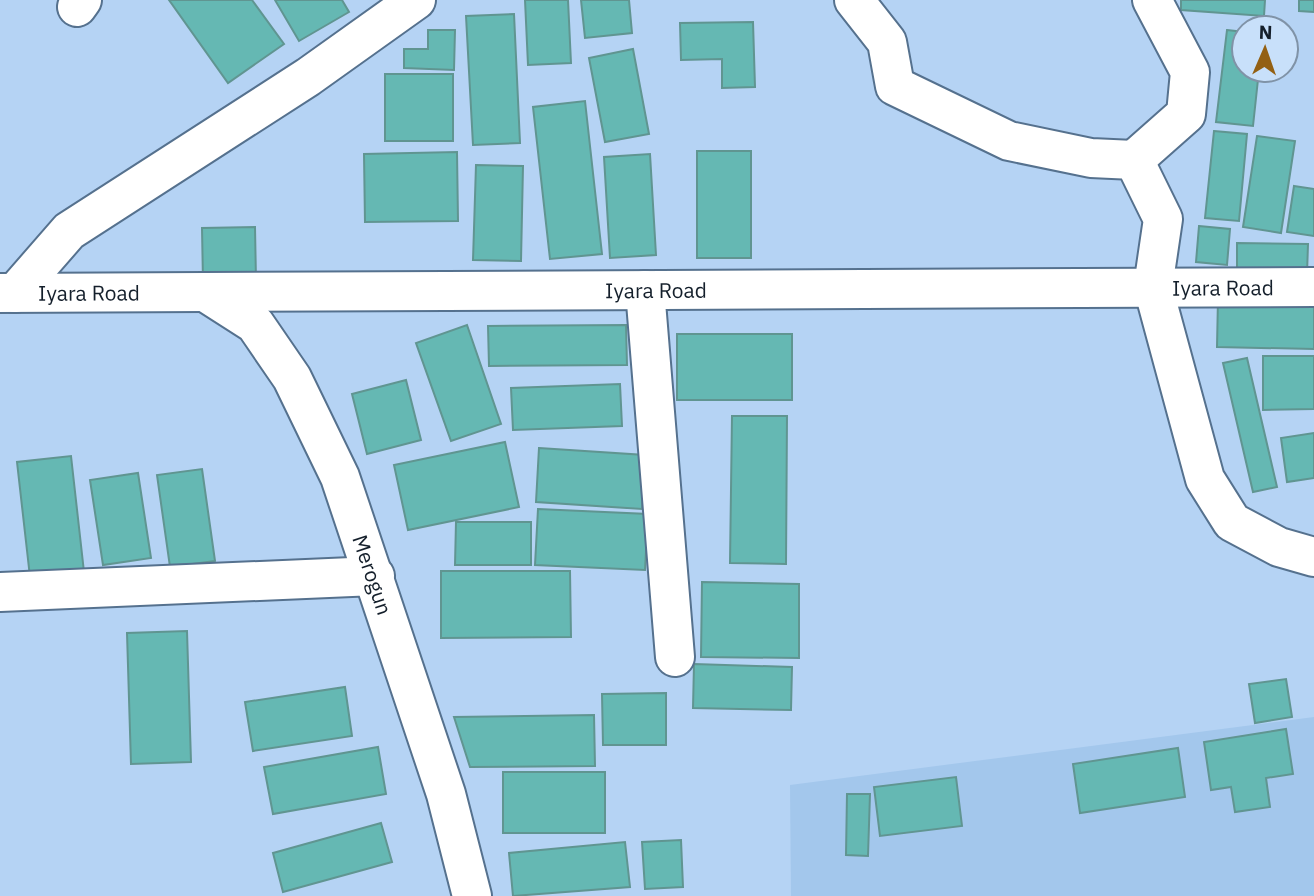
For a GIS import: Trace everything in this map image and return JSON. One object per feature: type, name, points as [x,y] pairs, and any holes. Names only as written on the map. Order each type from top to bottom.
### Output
[{"type":"street","points":[[7,293],[69,231],[308,77],[416,0]]},
{"type":"street","points":[[854,0],[887,42],[895,86],[1009,141],[1091,158],[1134,160],[1186,114],[1190,72],[1152,0]]},
{"type":"street","points":[[1134,160],[1163,219],[1153,287],[1205,479],[1232,522],[1279,547],[1314,557]]},
{"type":"street","name":"Iyara Road","points":[[7,293],[1314,287]]},
{"type":"street","points":[[646,290],[675,657]]},
{"type":"street","name":"Merogun","points":[[205,292],[254,324],[292,378],[340,477],[446,794],[463,894]]},
{"type":"street","points":[[0,592],[375,576]]},
{"type":"shaded area","points":[[1314,717],[1314,896],[791,896],[790,785]]},
{"type":"building","points":[[169,0],[252,0],[284,44],[228,83]]},
{"type":"building","points":[[275,0],[342,0],[349,12],[299,41]]},
{"type":"building","points":[[525,0],[568,0],[571,63],[528,65]]},
{"type":"building","points":[[581,0],[629,0],[632,33],[585,38]]},
{"type":"building","points":[[1181,0],[1265,0],[1264,14],[1181,10]]},
{"type":"building","points":[[1299,0],[1314,0],[1314,12],[1299,11]]},
{"type":"building","points":[[514,14],[520,143],[473,145],[466,16]]},
{"type":"building","points":[[753,22],[755,87],[722,88],[722,59],[681,60],[680,23]]},
{"type":"building","points":[[428,30],[455,30],[454,70],[404,68],[404,49],[428,49]]},
{"type":"building","points":[[1227,30],[1230,30],[1230,84],[1258,84],[1253,126],[1216,122]]},
{"type":"building","points":[[633,49],[649,134],[605,142],[589,58]]},
{"type":"building","points":[[385,74],[453,74],[453,141],[385,141]]},
{"type":"building","points":[[585,101],[602,254],[550,259],[533,107]]},
{"type":"building","points":[[1214,131],[1247,134],[1239,221],[1205,218]]},
{"type":"building","points":[[1257,136],[1295,141],[1281,233],[1243,227]]},
{"type":"building","points":[[697,151],[751,151],[751,258],[697,258]]},
{"type":"building","points":[[457,152],[458,221],[365,222],[364,154]]},
{"type":"building","points":[[650,154],[656,255],[610,258],[604,157]]},
{"type":"building","points":[[476,165],[523,166],[521,261],[473,260]]},
{"type":"building","points":[[1294,186],[1314,189],[1314,236],[1287,232]]},
{"type":"building","points":[[1199,226],[1230,229],[1227,265],[1196,262]]},
{"type":"building","points":[[255,227],[256,281],[203,282],[202,228]]},
{"type":"building","points":[[1237,243],[1308,244],[1307,274],[1237,273]]},
{"type":"building","points":[[1218,298],[1314,301],[1314,349],[1217,347]]},
{"type":"building","points":[[467,325],[501,424],[451,441],[416,343]]},
{"type":"building","points":[[626,325],[627,365],[489,366],[488,326]]},
{"type":"building","points":[[677,334],[792,334],[792,400],[677,400]]},
{"type":"building","points":[[1263,356],[1314,356],[1314,409],[1263,410]]},
{"type":"building","points":[[1247,358],[1277,487],[1253,492],[1223,363]]},
{"type":"building","points":[[406,380],[421,440],[367,454],[352,394]]},
{"type":"building","points":[[620,384],[622,426],[513,430],[511,388]]},
{"type":"building","points":[[732,416],[787,416],[786,564],[730,563]]},
{"type":"building","points":[[1314,433],[1314,478],[1287,482],[1281,438]]},
{"type":"building","points":[[505,442],[519,507],[408,530],[394,465]]},
{"type":"building","points":[[539,448],[645,455],[642,509],[536,502]]},
{"type":"building","points":[[71,456],[84,572],[30,577],[17,462]]},
{"type":"building","points":[[202,469],[215,561],[170,567],[157,475]]},
{"type":"building","points":[[138,473],[151,558],[103,565],[90,480]]},
{"type":"building","points":[[538,509],[648,514],[645,570],[535,565]]},
{"type":"building","points":[[456,522],[531,522],[531,565],[455,565]]},
{"type":"building","points":[[441,571],[570,571],[571,637],[441,638]]},
{"type":"building","points":[[702,582],[799,584],[799,658],[701,657]]},
{"type":"building","points":[[187,631],[191,762],[131,764],[127,633]]},
{"type":"building","points":[[694,664],[792,667],[791,710],[693,708]]},
{"type":"building","points":[[1286,679],[1292,717],[1255,723],[1249,684]]},
{"type":"building","points":[[345,687],[352,736],[253,751],[245,702]]},
{"type":"building","points":[[666,693],[666,745],[603,745],[602,694]]},
{"type":"building","points":[[594,715],[595,766],[470,767],[454,717]]},
{"type":"building","points":[[1286,729],[1293,774],[1266,778],[1270,807],[1235,812],[1231,787],[1211,790],[1204,742]]},
{"type":"building","points":[[378,747],[386,794],[273,814],[264,767]]},
{"type":"building","points":[[1178,748],[1185,797],[1080,813],[1073,764]]},
{"type":"building","points":[[503,772],[605,772],[605,833],[503,833]]},
{"type":"building","points":[[956,777],[962,826],[880,836],[874,787]]},
{"type":"building","points":[[847,794],[870,794],[868,856],[846,855]]},
{"type":"building","points":[[381,823],[392,862],[283,892],[273,853]]},
{"type":"building","points":[[681,840],[683,887],[645,889],[642,842]]},
{"type":"building","points":[[625,842],[630,887],[513,896],[509,853]]}]
